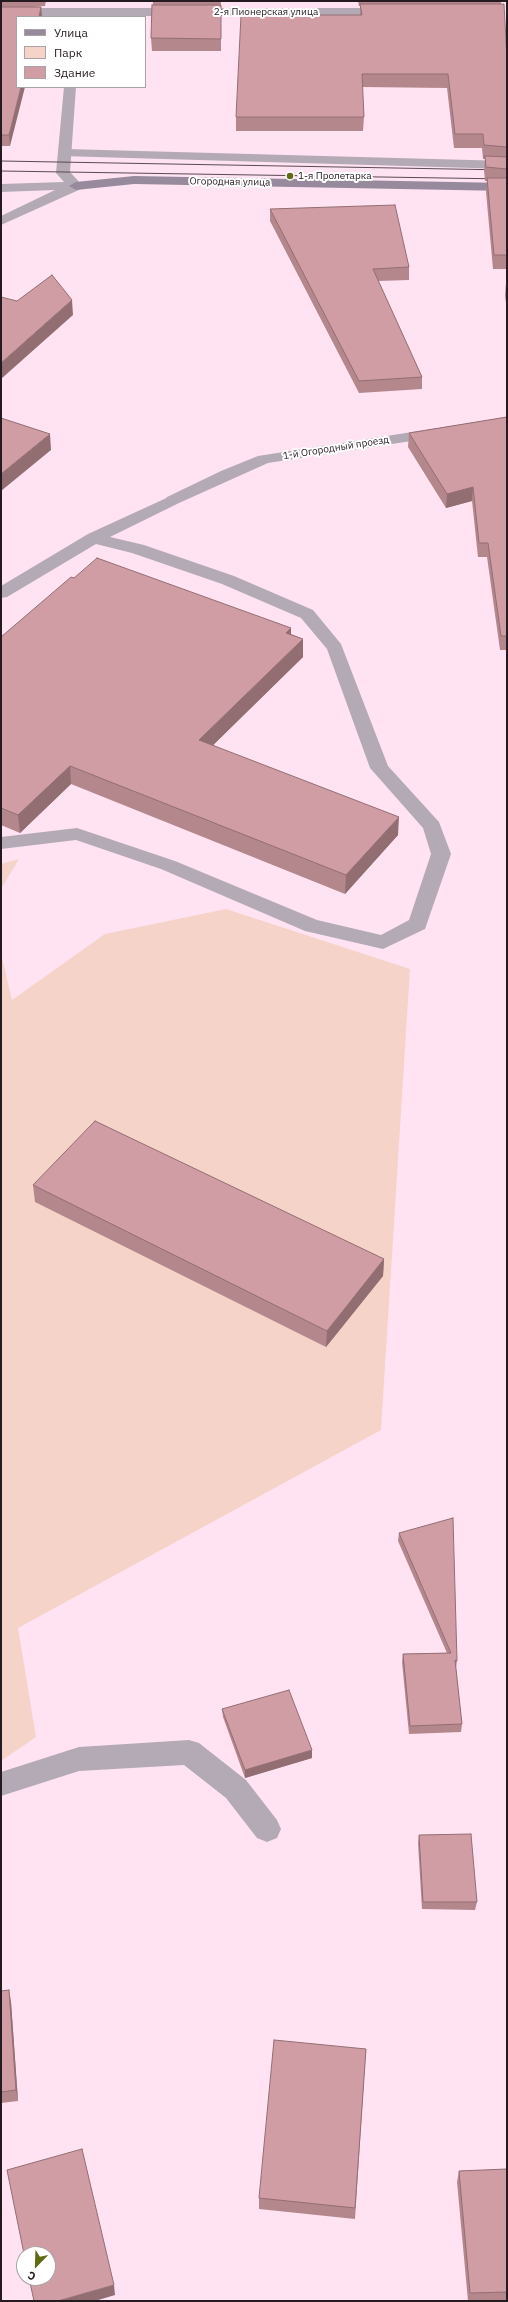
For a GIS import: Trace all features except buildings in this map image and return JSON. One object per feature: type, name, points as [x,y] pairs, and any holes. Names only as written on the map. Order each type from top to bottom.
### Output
[{"type":"street","name":"2-я Пионерская улица","points":[[1,12],[75,10],[401,12]]},
{"type":"street","points":[[1,221],[76,186],[63,174],[66,153],[70,88]]},
{"type":"street","points":[[66,153],[507,165]]},
{"type":"street","name":"Огородная улица","points":[[1,188],[76,186],[134,180],[507,187]]},
{"type":"street","name":"1-й Огородный проезд","points":[[1,593],[94,538],[227,474],[264,459],[453,431]]},
{"type":"street","points":[[1,843],[5,844],[77,834],[168,865],[312,926],[383,942],[418,924],[441,854],[432,826],[379,768],[335,648],[307,614],[221,578],[138,549],[94,538]]},
{"type":"street","points":[[1,1784],[78,1759],[189,1752],[236,1788],[267,1829]]},
{"type":"green space","points":[[19,859],[1,889],[1,864]]},
{"type":"green space","points":[[226,909],[410,969],[381,1430],[18,1628],[36,1737],[1,1761],[1,953],[12,1000],[105,934]]},
{"type":"tram line","points":[[1,161],[507,170]]},
{"type":"tram line","points":[[1,171],[507,179]]},
{"type":"place","name":"1-я Пролетарка","points":[[290,176]]}]
